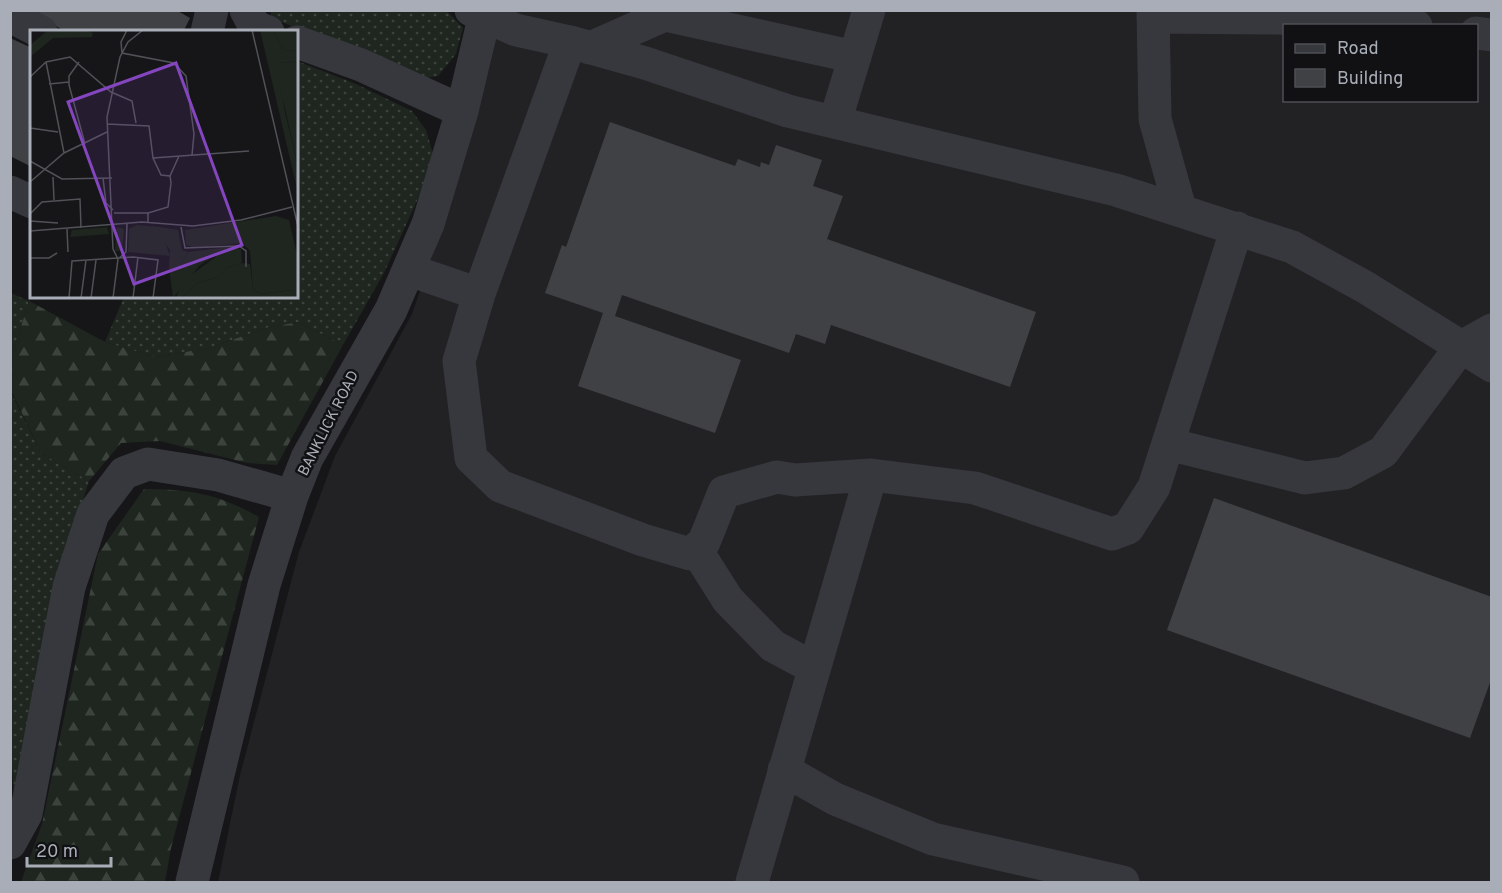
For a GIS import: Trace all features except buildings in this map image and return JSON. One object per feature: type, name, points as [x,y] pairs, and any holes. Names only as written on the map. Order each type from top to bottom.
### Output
[{"type":"street","points":[[207,30],[212,10]]},
{"type":"street","points":[[246,10],[255,27],[263,30]]},
{"type":"street","points":[[835,122],[869,10]]},
{"type":"street","points":[[480,13],[516,30],[580,45],[788,111],[1116,190],[1292,247],[1365,287],[1491,366]]},
{"type":"street","name":"BANKLICK ROAD","points":[[192,882],[264,585],[292,496],[307,458],[391,310],[428,224],[462,111],[480,13]]},
{"type":"street","points":[[1180,209],[1155,118],[1153,14],[1365,19],[1401,24]]},
{"type":"street","points":[[855,57],[665,15],[580,45],[479,294],[459,361],[471,458],[500,486],[643,540],[690,554],[697,551],[704,542],[724,492],[777,477],[795,480],[871,475],[975,488],[1112,534],[1128,528],[1154,487],[1237,228]]},
{"type":"street","points":[[10,16],[37,30]]},
{"type":"street","points":[[298,42],[362,65],[462,111]]},
{"type":"street","points":[[10,192],[30,201]]},
{"type":"street","points":[[409,270],[479,294]]},
{"type":"street","points":[[1168,444],[1305,478],[1344,473],[1383,452],[1460,348],[1491,330]]},
{"type":"street","points":[[10,843],[26,814],[69,587],[93,514],[124,473],[148,464],[218,475],[292,496]]},
{"type":"street","points":[[752,882],[871,475]]},
{"type":"street","points":[[697,551],[728,600],[773,646],[814,668]]},
{"type":"street","points":[[784,770],[835,799],[933,839],[1123,882]]},
{"type":"shaded area","points":[[503,11],[1491,11],[1491,882],[218,882],[240,775],[299,552],[335,456],[412,314],[443,225]]},
{"type":"green space","points":[[271,10],[446,10],[463,28],[456,54],[438,76],[426,78],[271,18]]},
{"type":"green space","points":[[298,61],[356,84],[412,111],[426,130],[433,154],[426,181],[384,273],[343,345],[298,322],[266,328],[209,348],[155,357],[105,342],[124,298],[298,298]]},
{"type":"green space","points":[[11,293],[29,301],[11,359]]},
{"type":"green space","points":[[29,301],[105,342],[155,357],[209,348],[266,328],[298,322],[343,345],[277,465],[247,463],[160,441],[121,443],[89,481],[41,453],[11,390],[11,359]]},
{"type":"green space","points":[[10,390],[41,453],[89,481],[56,585],[14,794],[10,741]]},
{"type":"green space","points":[[144,489],[203,494],[230,503],[259,517],[171,848],[165,882],[21,882],[42,824],[98,554]]}]
